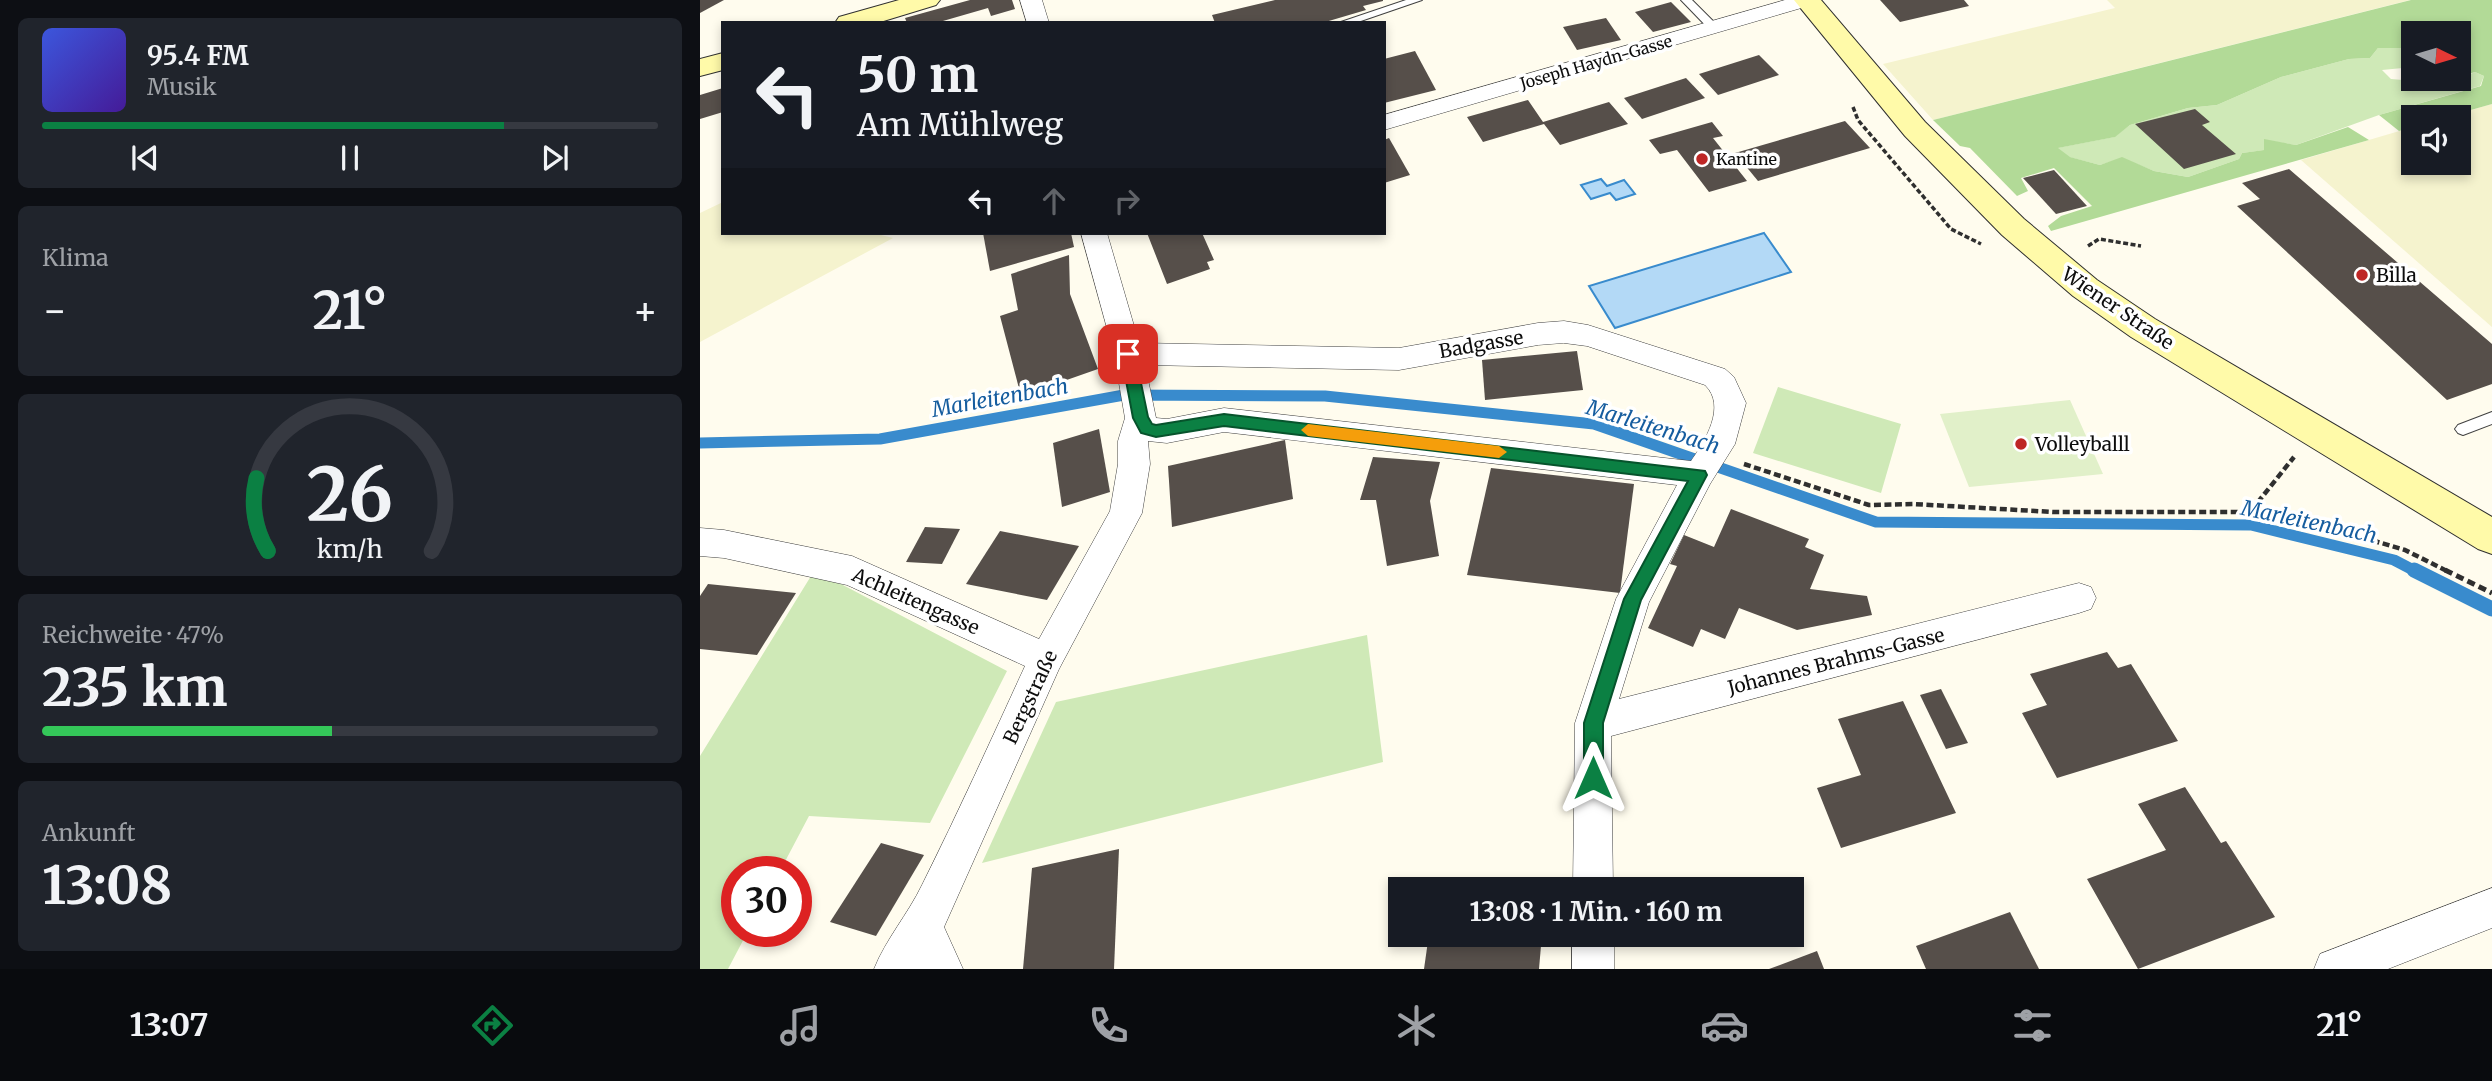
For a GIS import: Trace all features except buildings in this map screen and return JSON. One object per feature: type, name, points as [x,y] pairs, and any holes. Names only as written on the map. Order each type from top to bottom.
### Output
[{"type":"main road","points":[[855,21],[927,0]]},
{"type":"main road","name":"Wiener Straße","points":[[1808,0],[1915,129],[2056,265],[2143,328],[2492,537]]},
{"type":"main road","points":[[700,68],[721,62]]},
{"type":"street","points":[[1031,0],[1037,21]]},
{"type":"street","name":"Joseph Haydn-Gasse","points":[[1386,123],[1808,0]]},
{"type":"street","points":[[1095,235],[1130,368],[1140,418],[1146,429],[1156,431],[1224,420],[1699,475]]},
{"type":"street","name":"Badgasse","points":[[1130,368],[1399,359],[1538,334],[1564,332],[1588,336],[1715,377],[1724,385],[1731,403],[1720,444],[1699,475],[1633,599],[1593,723],[1593,877]]},
{"type":"street","name":"Bergstraße","points":[[895,969],[923,927],[956,862],[1046,659],[1126,513],[1134,464],[1133,441],[1140,418]]},
{"type":"street","name":"Achleitengasse","points":[[700,542],[724,544],[852,571],[1046,659]]},
{"type":"street","name":"Johannes Brahms-Gasse","points":[[1593,723],[2079,598]]},
{"type":"street","points":[[2334,969],[2492,908]]},
{"type":"street","points":[[923,927],[942,969]]},
{"type":"street","points":[[1593,947],[1593,969]]},
{"type":"lane","points":[[1349,21],[1417,0]]},
{"type":"lane","points":[[1686,0],[1714,28]]},
{"type":"lane","points":[[2463,429],[2492,418]]},
{"type":"path","points":[[1849,95],[1858,120],[1951,229],[1977,243],[1988,244]]},
{"type":"path","points":[[2098,239],[2140,246]]},
{"type":"path","points":[[2250,512],[2314,432]]},
{"type":"path","points":[[1720,444],[1742,464],[1869,505],[1913,504],[2053,512],[2250,512],[2323,526],[2405,550],[2492,593]]},
{"type":"shaded area","points":[[2107,0],[2410,0],[1933,120],[1883,64],[2115,8]]},
{"type":"shaded area","points":[[2492,104],[2492,327],[2301,160],[2401,131],[2401,175],[2471,175],[2471,110]]},
{"type":"shaded area","points":[[721,203],[721,235],[881,235],[893,238],[700,342],[700,213]]},
{"type":"green space","points":[[2411,0],[2492,0],[2492,104],[2471,110],[2471,105],[2414,105],[2471,91],[2481,86],[2484,76],[2471,73],[2471,21],[2401,21],[2401,48],[2378,48],[2370,58],[2349,59],[2281,77],[2217,105],[2188,108],[2130,125],[2115,137],[2058,148],[2070,157],[2100,165],[2122,157],[2154,171],[2188,177],[2239,159],[2242,153],[2264,150],[2264,139],[2296,145],[2348,127],[2369,140],[2051,231],[2048,226],[2061,216],[2092,206],[2054,168],[2021,178],[2028,191],[2017,196],[1970,148],[1960,146],[1933,120]]},
{"type":"green space","points":[[2378,48],[2401,48],[2401,68],[2382,70],[2391,79],[2401,80],[2401,91],[2463,91],[2414,105],[2401,105],[2401,109],[2296,145],[2264,140],[2265,150],[2242,153],[2239,159],[2188,177],[2154,171],[2122,158],[2100,165],[2069,157],[2057,148],[2114,137],[2130,125],[2188,108],[2217,105],[2281,77],[2349,59],[2370,58]]},
{"type":"green space","points":[[2475,72],[2484,76],[2480,86],[2471,89],[2471,74]]},
{"type":"green space","points":[[2401,109],[2401,130],[2399,131],[2379,115]]},
{"type":"green space","points":[[1778,387],[1901,424],[1881,493],[1753,453]]},
{"type":"green space","name":"Volleyballl","points":[[2070,400],[2103,474],[1969,487],[1940,414]]},
{"type":"green space","points":[[811,576],[841,584],[1007,671],[930,823],[809,816],[788,856],[721,856],[721,947],[740,947],[728,969],[700,969],[700,756]]},
{"type":"green space","points":[[1367,635],[1383,762],[982,863],[1056,702]]},
{"type":"water","points":[[1601,179],[1607,186],[1624,180],[1635,194],[1616,200],[1610,193],[1591,199],[1581,185]]},
{"type":"water","points":[[1764,233],[1791,272],[1615,328],[1589,286]]},
{"type":"waterway","name":"Marleitenbach","points":[[700,443],[880,439],[1124,395],[1325,396],[1594,424],[1876,522],[2251,525],[2394,560],[2417,572]]},
{"type":"waterway","name":"Marleitenbach","points":[[2414,570],[2492,609]]},
{"type":"slow traffic","points":[[1308,430],[1499,452]]},
{"type":"place","name":"Kantine","points":[[1702,159]]},
{"type":"place","name":"Billa","points":[[2362,275]]},
{"type":"place","name":"Volleyballl","points":[[2021,444]]},
{"type":"route","points":[[1128,354],[1140,418],[1146,429],[1167,431],[1224,420],[1699,475],[1633,599],[1593,723],[1593,778]]}]
